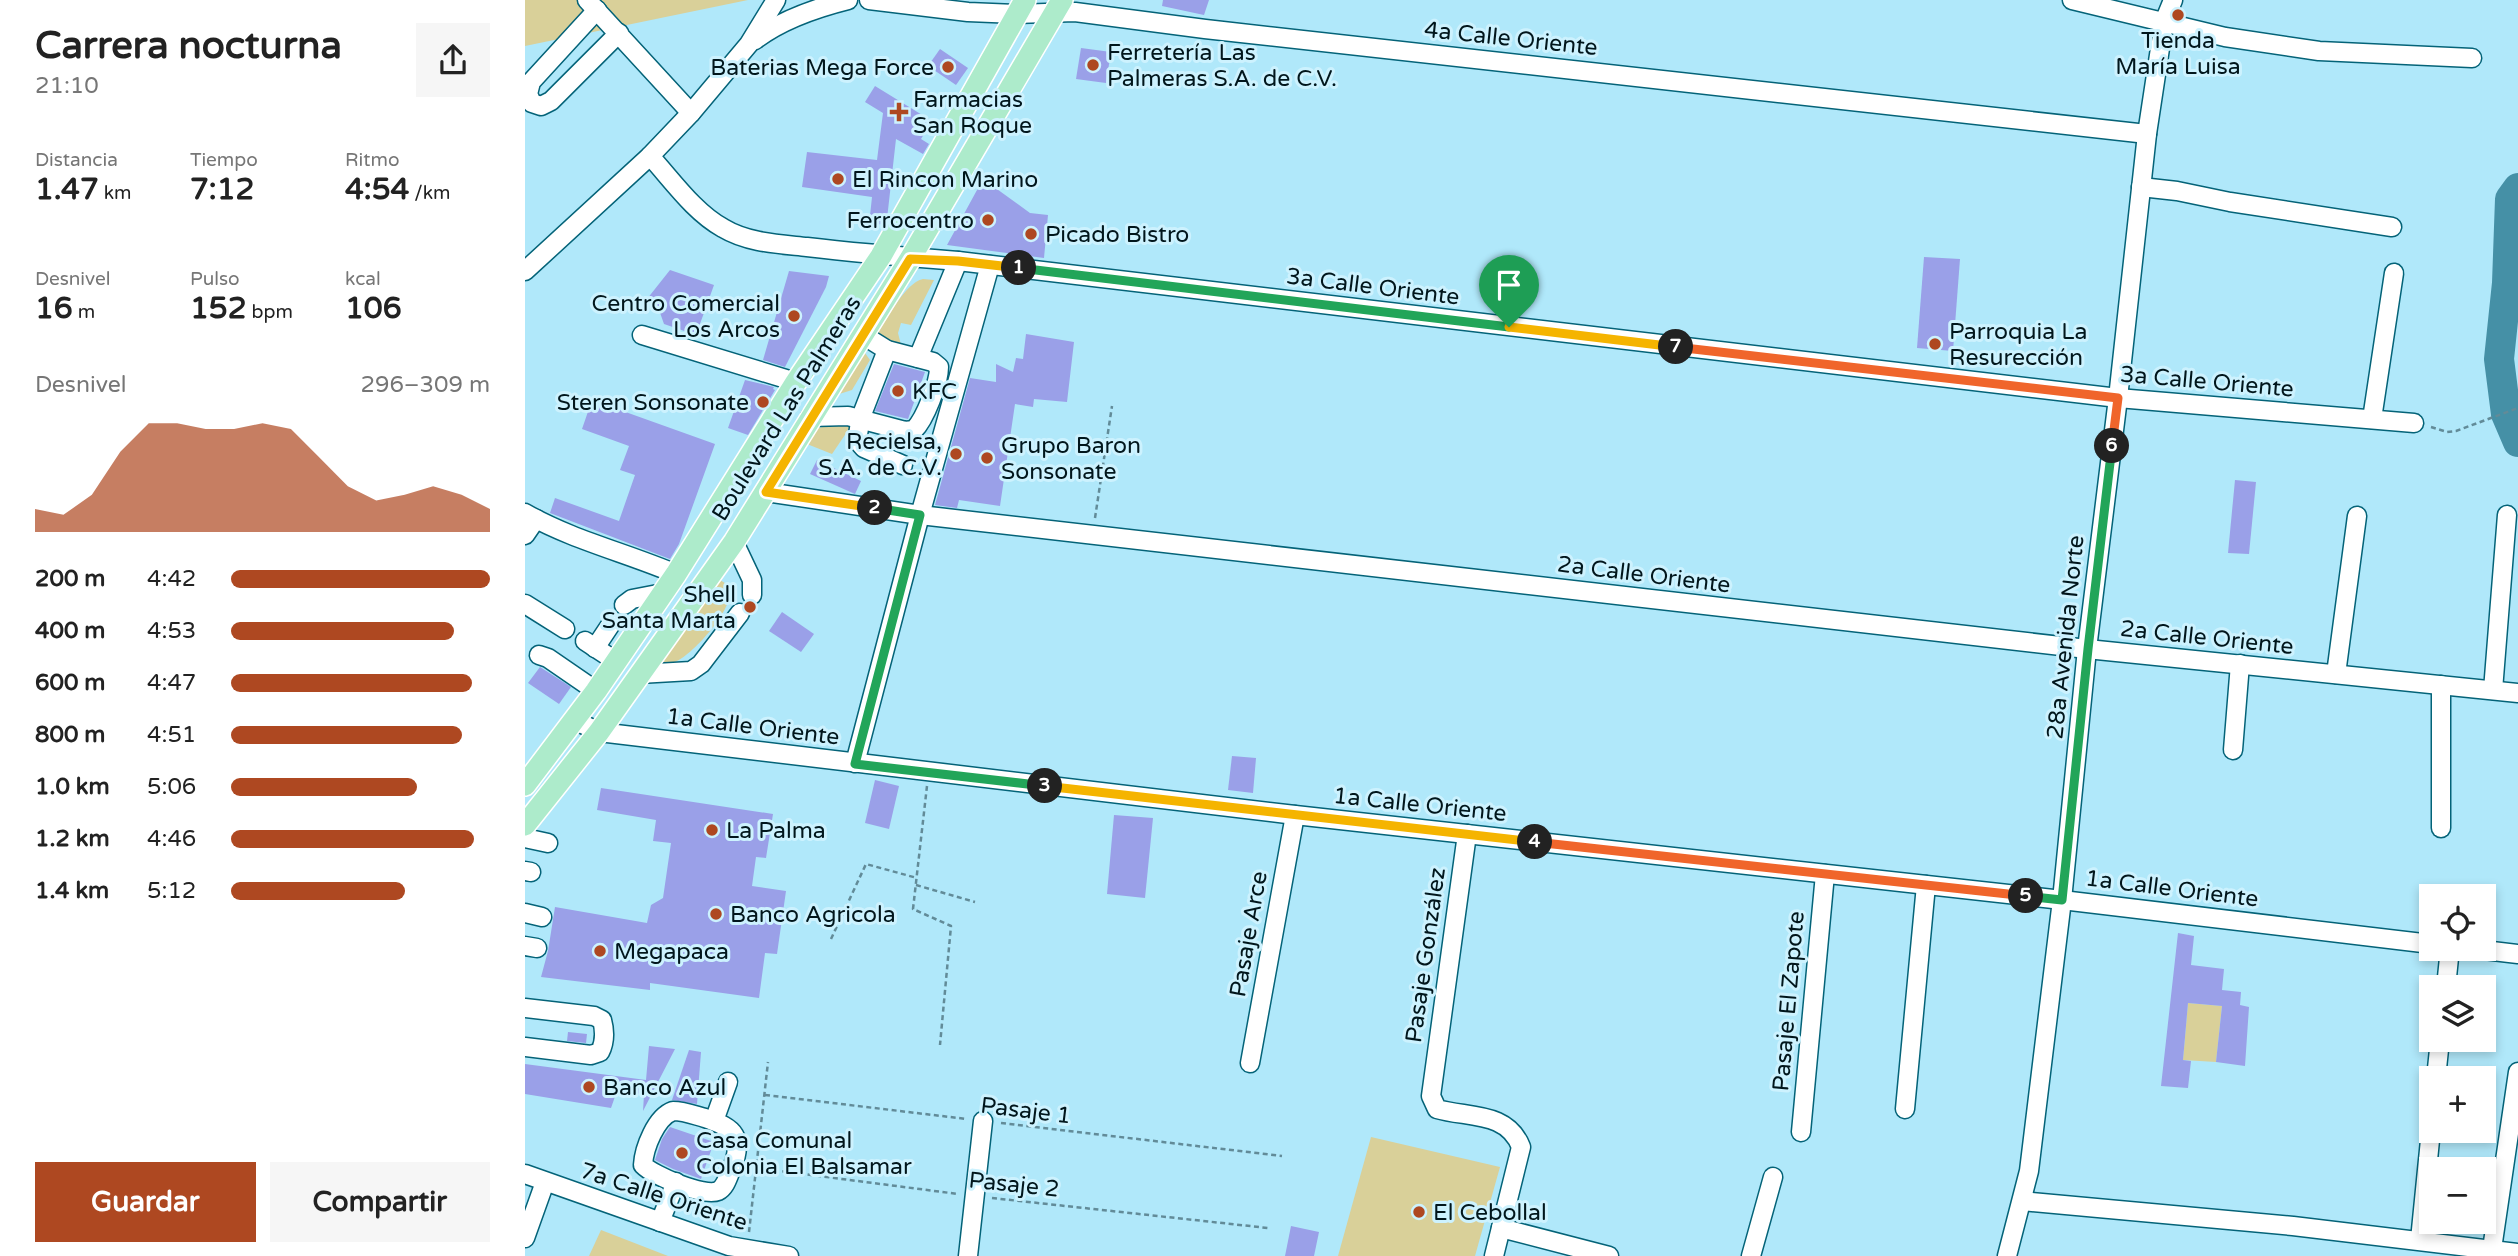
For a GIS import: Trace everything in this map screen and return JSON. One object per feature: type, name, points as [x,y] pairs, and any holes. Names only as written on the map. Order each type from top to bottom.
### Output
[{"type":"main road","name":"Boulevard Las Palmeras","points":[[525,825],[599,732],[734,542],[910,259],[1059,6]]},
{"type":"main road","points":[[527,779],[617,662],[881,256],[1021,7]]},
{"type":"street","points":[[525,271],[650,156],[691,113],[749,44],[776,0]]},
{"type":"street","points":[[749,44],[766,32],[811,11],[848,0]]},
{"type":"street","name":"4a Calle Oriente","points":[[869,0],[968,12],[1059,6],[1075,12],[1219,30],[2147,134]]},
{"type":"street","points":[[2072,0],[2225,37],[2319,51],[2472,58]]},
{"type":"street","name":"28a Avenida Norte","points":[[2007,1256],[2029,1171],[2062,900],[2147,134],[2164,22],[2173,0]]},
{"type":"street","points":[[619,33],[551,101],[541,106],[532,103],[528,93],[531,82],[592,5],[619,33],[691,113]]},
{"type":"street","name":"3a Calle Oriente","points":[[650,156],[707,217],[746,238],[769,243],[910,259],[958,261],[2118,398],[2414,424]]},
{"type":"street","points":[[2141,187],[2392,227]]},
{"type":"street","points":[[918,358],[958,261]]},
{"type":"street","points":[[855,764],[920,515],[990,265]]},
{"type":"street","points":[[2372,419],[2394,273]]},
{"type":"street","points":[[642,335],[796,383]]},
{"type":"street","points":[[810,417],[860,417],[905,430],[914,430],[920,424],[939,376],[939,368],[933,362],[887,350],[863,335]]},
{"type":"street","points":[[887,350],[860,417],[857,440],[864,448],[903,465]]},
{"type":"street","name":"2a Calle Oriente","points":[[766,492],[920,515],[1093,535],[2088,649],[2518,693]]},
{"type":"street","points":[[2493,690],[2507,514]]},
{"type":"street","points":[[525,535],[531,516],[676,574]]},
{"type":"street","points":[[2336,674],[2357,516]]},
{"type":"street","points":[[734,542],[752,580],[752,595]]},
{"type":"street","points":[[624,606],[632,599],[663,593]]},
{"type":"street","points":[[525,604],[565,629]]},
{"type":"street","points":[[639,674],[691,671],[701,664],[740,613]]},
{"type":"street","points":[[611,624],[590,645],[617,662]]},
{"type":"street","points":[[538,655],[548,658],[596,691]]},
{"type":"street","points":[[2233,750],[2240,664]]},
{"type":"street","points":[[2441,685],[2441,828]]},
{"type":"street","name":"1a Calle Oriente","points":[[574,720],[599,732],[929,773],[2419,943]]},
{"type":"street","name":"Pasaje Arce","points":[[1250,1063],[1295,815]]},
{"type":"street","name":"Pasaje González","points":[[1467,834],[1431,1096],[1437,1109],[1488,1118],[1505,1125],[1517,1136],[1521,1147],[1501,1228]]},
{"type":"street","points":[[525,838],[548,843]]},
{"type":"street","name":"Pasaje El Zapote","points":[[1801,1132],[1825,874]]},
{"type":"street","points":[[1905,1109],[1926,885]]},
{"type":"street","points":[[2496,951],[2518,954]]},
{"type":"street","points":[[525,1008],[594,1016],[602,1020],[604,1028],[600,1052],[591,1055],[525,1047]]},
{"type":"street","points":[[2492,1249],[2518,1072]]},
{"type":"street","points":[[714,1121],[728,1082]]},
{"type":"street","points":[[683,1111],[714,1121],[735,1134],[737,1155],[724,1186],[716,1192],[676,1182],[651,1172],[643,1165],[644,1156],[665,1114],[683,1111]]},
{"type":"street","points":[[968,1256],[983,1121]]},
{"type":"street","points":[[2420,1240],[2430,1143]]},
{"type":"street","name":"7a Calle Oriente","points":[[525,1174],[660,1222],[727,1251],[747,1250],[789,1256]]},
{"type":"street","points":[[1751,1256],[1773,1177]]},
{"type":"street","points":[[525,1238],[545,1182]]},
{"type":"street","points":[[660,1222],[676,1182]]},
{"type":"street","points":[[2022,1201],[2293,1226],[2518,1253]]},
{"type":"street","points":[[1494,1256],[1501,1228],[1609,1256]]},
{"type":"path","points":[[1093,535],[1112,406]]},
{"type":"path","points":[[2414,424],[2447,432],[2518,408]]},
{"type":"path","points":[[929,773],[913,909],[951,926],[940,1045]]},
{"type":"path","points":[[831,939],[866,864],[917,878]]},
{"type":"path","points":[[916,885],[975,902]]},
{"type":"path","points":[[747,1250],[768,1062]]},
{"type":"path","name":"Pasaje 1","points":[[765,1095],[1282,1156]]},
{"type":"path","name":"Pasaje 2","points":[[757,1168],[975,1196],[1268,1228]]},
{"type":"shaded area","points":[[525,0],[748,0],[525,46]]},
{"type":"shaded area","points":[[923,279],[934,280],[911,325],[901,323],[898,333],[901,345],[888,348],[877,334],[903,294]]},
{"type":"shaded area","points":[[865,353],[870,360],[852,390],[836,395]]},
{"type":"shaded area","points":[[844,422],[851,426],[832,454],[807,444],[814,429]]},
{"type":"shaded area","points":[[717,579],[727,585],[729,597],[712,629],[684,657],[672,663],[655,664]]},
{"type":"shaded area","points":[[2188,1003],[2222,1006],[2216,1062],[2183,1060]]},
{"type":"shaded area","name":"El Cebollal","points":[[1371,1137],[1500,1167],[1475,1256],[1338,1256]]},
{"type":"shaded area","points":[[601,1230],[668,1256],[589,1256]]},
{"type":"building","points":[[1163,0],[1209,0],[1204,15],[1162,6]]},
{"type":"building","name":"Ferretería Las Palmeras S.A. de C.V.","points":[[1081,48],[1111,52],[1106,83],[1076,79]]},
{"type":"building","name":"Baterias Mega Force","points":[[940,49],[968,68],[956,85],[928,66]]},
{"type":"building","points":[[875,86],[932,121],[921,139],[929,144],[923,154],[896,139],[887,219],[884,224],[869,225],[872,197],[802,187],[807,152],[877,160],[883,113],[865,102]]},
{"type":"building","name":"Ferrocentro","points":[[983,179],[1030,213],[1048,215],[1044,258],[947,245]]},
{"type":"building","points":[[1924,257],[1960,259],[1953,351],[1917,348]]},
{"type":"building","points":[[670,270],[714,285],[696,335],[664,324],[658,307],[647,299]]},
{"type":"building","name":"Centro Comercial Los Arcos","points":[[789,271],[829,276],[785,367],[763,360]]},
{"type":"building","points":[[1026,334],[1074,342],[1067,402],[1034,399],[1033,407],[1015,404],[1000,506],[959,500],[957,508],[935,505],[970,378],[996,382],[996,364],[1013,372],[1016,358],[1023,359]]},
{"type":"building","name":"KFC","points":[[894,364],[925,372],[908,419],[875,411]]},
{"type":"building","points":[[745,380],[774,387],[775,390],[748,435],[728,428]]},
{"type":"building","points":[[592,400],[715,444],[679,544],[670,559],[550,513],[555,498],[619,521],[635,475],[620,470],[629,446],[582,429]]},
{"type":"building","points":[[817,460],[861,481],[855,494],[810,474]]},
{"type":"building","points":[[2235,480],[2256,482],[2249,554],[2228,553]]},
{"type":"building","points":[[782,612],[814,634],[801,652],[769,631]]},
{"type":"building","points":[[540,667],[571,687],[559,704],[528,683]]},
{"type":"building","points":[[1232,756],[1256,758],[1253,793],[1228,790]]},
{"type":"building","points":[[875,780],[899,786],[889,829],[865,823]]},
{"type":"building","points":[[601,788],[773,814],[766,858],[756,857],[752,886],[786,891],[777,954],[765,953],[759,998],[650,983],[650,990],[541,977],[555,907],[647,923],[651,905],[663,898],[671,843],[653,841],[656,820],[597,810]]},
{"type":"building","points":[[1114,815],[1153,818],[1145,898],[1107,894]]},
{"type":"building","points":[[2178,933],[2194,936],[2191,965],[2224,969],[2222,990],[2241,992],[2240,1005],[2249,1007],[2245,1066],[2216,1062],[2222,1006],[2188,1003],[2183,1060],[2191,1061],[2188,1088],[2161,1086]]},
{"type":"building","points":[[568,1032],[587,1034],[586,1043],[567,1041]]},
{"type":"building","points":[[649,1046],[675,1049],[643,1111],[644,1095],[618,1088],[611,1108],[525,1094],[525,1064],[646,1080]]},
{"type":"building","points":[[689,1050],[701,1052],[697,1104],[672,1100]]},
{"type":"building","name":"Casa Comunal Colonia El Balsamar","points":[[670,1127],[714,1142],[701,1179],[655,1160],[662,1139]]},
{"type":"building","points":[[1291,1226],[1319,1232],[1314,1256],[1285,1256]]},
{"type":"waterway","points":[[2518,188],[2510,199],[2507,283],[2499,359],[2506,414],[2518,442]]},
{"type":"place","name":"Tienda María Luisa","points":[[2178,15]]},
{"type":"place","name":"Ferretería Las Palmeras S.A. de C.V.","points":[[1093,65]]},
{"type":"place","name":"Baterias Mega Force","points":[[948,67]]},
{"type":"place","name":"Farmacias San Roque","points":[[899,112]]},
{"type":"place","name":"El Rincon Marino","points":[[838,179]]},
{"type":"place","name":"Ferrocentro","points":[[988,220]]},
{"type":"place","name":"Picado Bistro","points":[[1031,234]]},
{"type":"place","name":"Centro Comercial Los Arcos","points":[[794,316]]},
{"type":"place","name":"Parroquia La Resurección","points":[[1935,344]]},
{"type":"place","name":"KFC","points":[[898,391]]},
{"type":"place","name":"Steren Sonsonate","points":[[763,402]]},
{"type":"place","name":"Recielsa, S.A. de C.V.","points":[[956,454]]},
{"type":"place","name":"Grupo Baron Sonsonate","points":[[987,458]]},
{"type":"place","name":"Shell Santa Marta","points":[[750,607]]},
{"type":"place","name":"La Palma","points":[[712,830]]},
{"type":"place","name":"Banco Agricola","points":[[716,914]]},
{"type":"place","name":"Megapaca","points":[[600,951]]},
{"type":"place","name":"Banco Azul","points":[[589,1087]]},
{"type":"place","name":"Casa Comunal Colonia El Balsamar","points":[[682,1153]]},
{"type":"place","name":"El Cebollal","points":[[1419,1212]]},
{"type":"route","points":[[910,259],[958,261],[1509,327],[2118,398],[2062,900],[855,764],[920,515],[766,492],[910,259]]}]
